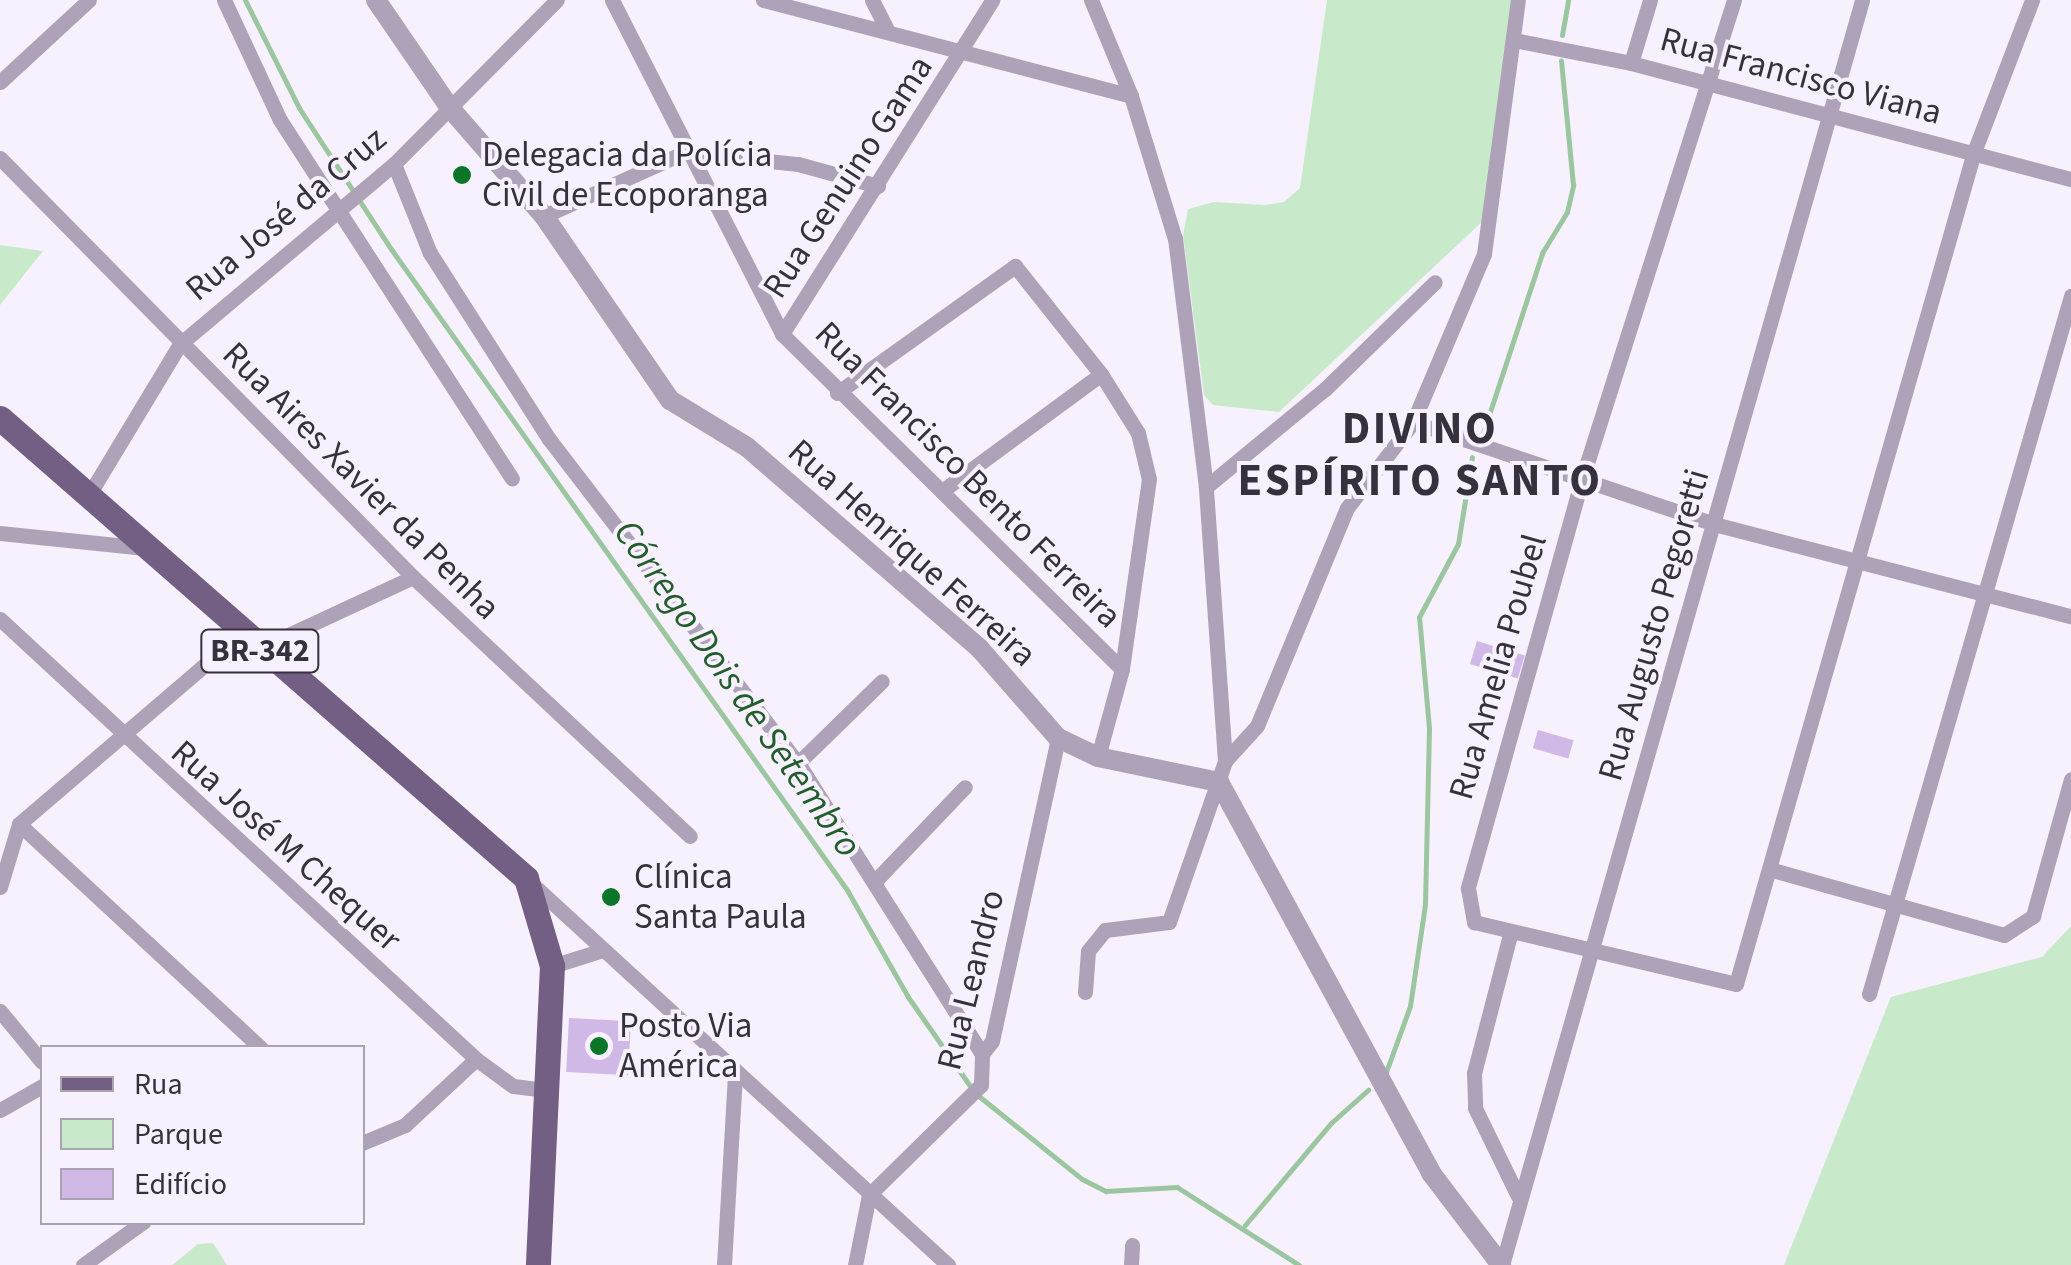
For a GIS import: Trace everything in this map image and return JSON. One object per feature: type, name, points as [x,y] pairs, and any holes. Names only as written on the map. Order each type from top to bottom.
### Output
[{"type":"main road","name":"BR-342","points":[[0,418],[250,642],[526,878]]},
{"type":"main road","points":[[526,878],[552,966],[538,1265]]},
{"type":"street","points":[[0,82],[90,0]]},
{"type":"street","points":[[224,0],[280,120],[512,478]]},
{"type":"street","name":"Rua Henrique Ferreira","points":[[376,0],[450,108],[544,216],[670,400],[747,447],[980,649],[1058,738],[1098,757],[1219,782]]},
{"type":"street","name":"Rua José da Cruz","points":[[88,498],[180,344],[394,164],[557,0]]},
{"type":"street","name":"Rua Francisco Bento Ferreira","points":[[612,0],[685,152],[782,334],[1122,669]]},
{"type":"street","points":[[763,0],[886,28],[1131,96]]},
{"type":"street","points":[[872,0],[886,28]]},
{"type":"street","name":"Rua Genuino Gama","points":[[782,334],[964,52],[992,0]]},
{"type":"street","points":[[1085,992],[1088,951],[1105,930],[1169,922],[1225,761],[1206,486],[1176,239],[1131,96],[1091,0]]},
{"type":"street","points":[[1225,761],[1256,726],[1347,508],[1413,422],[1484,254],[1518,0]]},
{"type":"street","points":[[1631,63],[1650,0]]},
{"type":"street","name":"Rua Amelia Poubel","points":[[1734,0],[1582,478],[1468,888],[1474,922],[1736,984],[1769,869]]},
{"type":"street","name":"Rua Augusto Pegoretti","points":[[1501,1265],[1714,524],[1824,117],[1862,0]]},
{"type":"street","points":[[2032,0],[1974,152],[1769,869],[2004,935],[2034,916],[2071,780]]},
{"type":"street","name":"Rua Francisco Viana","points":[[1514,40],[1631,63],[1824,117],[2071,179]]},
{"type":"street","points":[[544,216],[685,152],[798,164],[878,186]]},
{"type":"street","name":"Rua Aires Xavier da Penha","points":[[0,158],[412,577],[690,836]]},
{"type":"street","points":[[394,164],[430,253],[549,440],[798,763],[877,880],[982,1054]]},
{"type":"street","points":[[838,393],[1016,266],[1101,374],[1138,433],[1149,479],[1122,669],[1098,757]]},
{"type":"street","points":[[1206,486],[1325,389],[1434,282]]},
{"type":"street","points":[[1869,994],[2071,296]]},
{"type":"street","points":[[942,491],[1101,374]]},
{"type":"street","points":[[1413,422],[1714,524],[2071,616]]},
{"type":"street","points":[[0,533],[149,548]]},
{"type":"street","points":[[0,887],[18,824],[118,734],[250,642],[412,577]]},
{"type":"street","name":"Rua José M Chequer","points":[[0,620],[118,734],[476,1059],[513,1086],[547,1090]]},
{"type":"street","points":[[798,763],[882,680]]},
{"type":"street","name":"Rua Leandro","points":[[869,1195],[981,1085],[982,1054],[992,1040],[1058,738]]},
{"type":"street","points":[[1219,782],[1431,1173],[1501,1265]]},
{"type":"street","points":[[877,880],[965,787]]},
{"type":"street","points":[[18,824],[258,1045]]},
{"type":"street","points":[[526,878],[735,1075],[948,1265]]},
{"type":"street","points":[[1511,931],[1474,1073],[1475,1108],[1518,1196]]},
{"type":"street","points":[[552,966],[603,950]]},
{"type":"street","points":[[0,1011],[40,1060]]},
{"type":"street","points":[[365,1141],[405,1125],[476,1059]]},
{"type":"street","points":[[724,1265],[735,1075]]},
{"type":"street","points":[[0,1110],[40,1087]]},
{"type":"street","points":[[855,1265],[869,1195]]},
{"type":"street","points":[[83,1265],[139,1225]]},
{"type":"street","points":[[1131,1265],[1132,1245]]},
{"type":"green space","points":[[1327,0],[1512,0],[1483,221],[1279,412],[1213,405],[1204,395],[1183,235],[1188,209],[1214,202],[1284,202],[1300,188]]},
{"type":"green space","points":[[0,245],[43,251],[0,305]]},
{"type":"green space","points":[[2071,926],[2071,1265],[1784,1265],[1891,997],[2042,957]]},
{"type":"green space","points":[[213,1243],[227,1265],[172,1265],[198,1244]]},
{"type":"building","points":[[1477,641],[1525,656],[1518,679],[1470,664]]},
{"type":"building","points":[[1538,730],[1574,740],[1568,758],[1533,748]]},
{"type":"building","name":"Posto Via América","points":[[569,1018],[631,1021],[628,1075],[566,1072]]},
{"type":"waterway","name":"Córrego Dois de Setembro","points":[[245,0],[299,108],[391,249],[847,890],[908,997],[975,1093],[1082,1179],[1106,1191],[1177,1187],[1299,1265]]},
{"type":"waterway","points":[[1562,35],[1568,0]]},
{"type":"waterway","points":[[1482,436],[1542,253],[1567,212],[1573,185],[1561,61]]},
{"type":"waterway","points":[[1386,1072],[1410,1006],[1425,904],[1429,728],[1419,617],[1458,544],[1472,457]]},
{"type":"waterway","points":[[1245,1225],[1331,1123],[1368,1090]]},
{"type":"place","name":"Delegacia da Polícia Civil de Ecoporanga","points":[[462,175]]},
{"type":"place","name":"Clínica Santa Paula","points":[[611,897]]},
{"type":"place","name":"Posto Via América","points":[[599,1046]]},
{"type":"district","name":"DIVINO ESPÍRITO SANTO","points":[[1420,456]]}]
